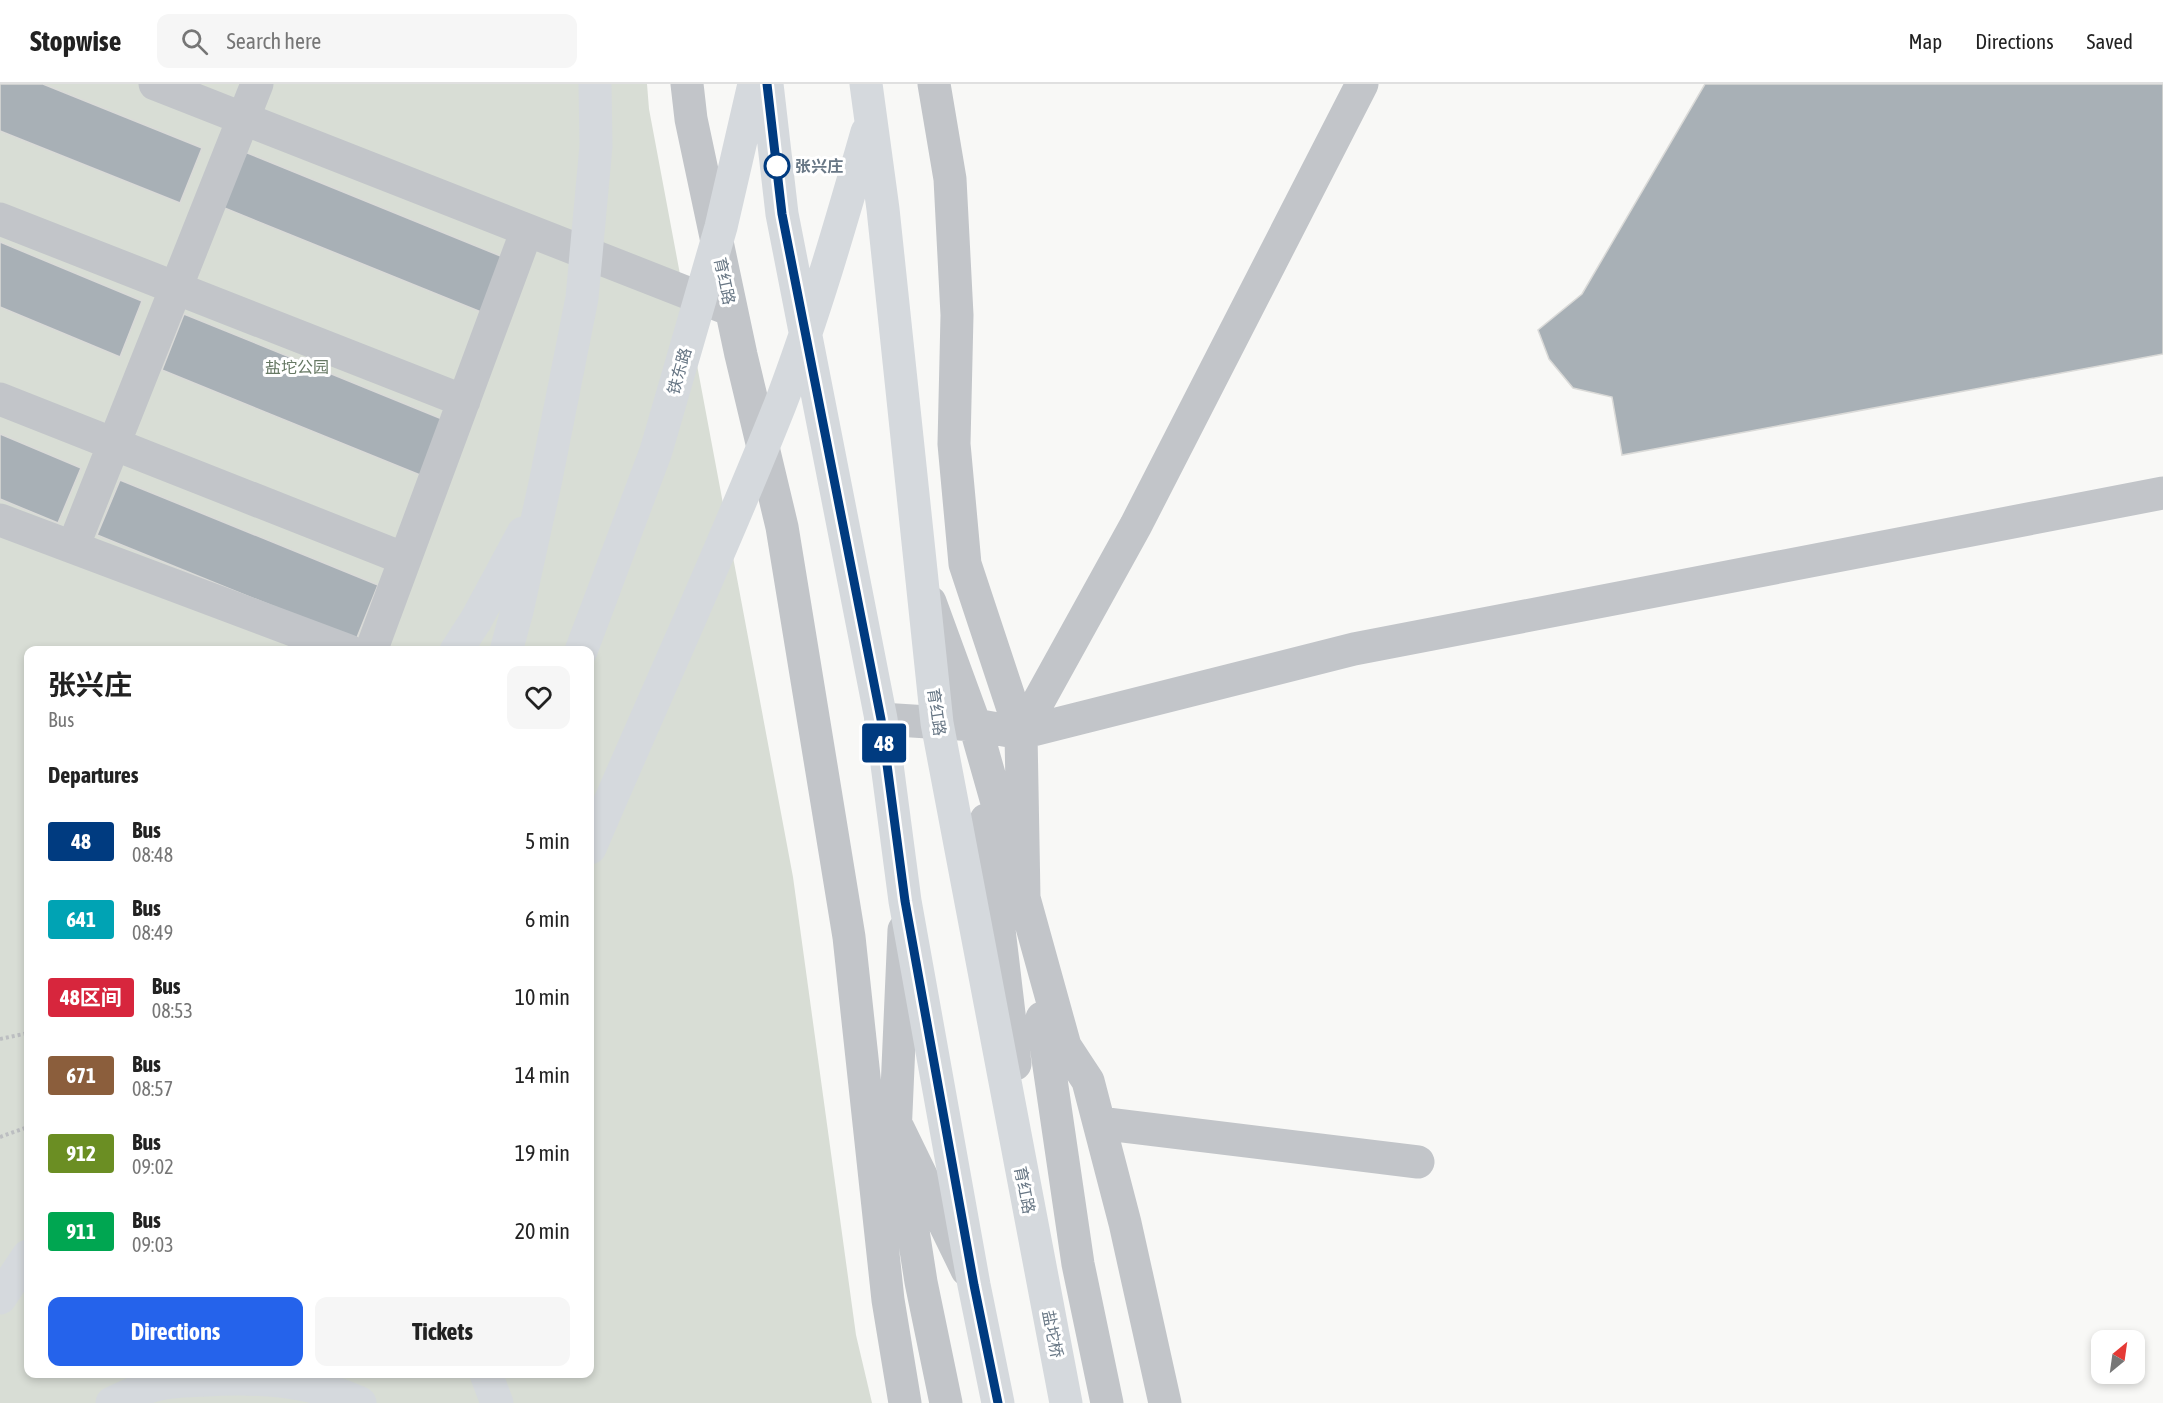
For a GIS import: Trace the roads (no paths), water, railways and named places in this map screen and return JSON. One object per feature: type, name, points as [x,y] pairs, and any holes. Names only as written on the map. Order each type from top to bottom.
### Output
[{"type":"highway","points":[[507,646],[546,479],[582,298],[596,146],[595,84]]},
{"type":"highway","name":"铁东路","points":[[583,646],[656,451],[721,227],[754,84]]},
{"type":"highway","name":"育红路","points":[[767,84],[782,214],[881,719],[905,901],[974,1285]]},
{"type":"highway","name":"育红路","points":[[866,84],[883,209],[938,723],[1039,1265]]},
{"type":"highway","points":[[594,839],[748,484],[781,402],[823,279],[880,84]]},
{"type":"highway","points":[[459,646],[521,539],[546,479]]},
{"type":"highway","points":[[0,1298],[24,1262]]},
{"type":"highway","name":"盐坨桥","points":[[1039,1265],[1066,1403]]},
{"type":"highway","points":[[974,1285],[998,1403]]},
{"type":"highway","points":[[178,1403],[187,1378]]},
{"type":"highway","points":[[112,1403],[147,1388],[174,1381],[244,1378],[284,1381],[318,1387],[360,1403]]},
{"type":"highway","points":[[244,1403],[253,1378]]},
{"type":"highway","points":[[488,1378],[497,1403]]},
{"type":"street","points":[[155,84],[731,310]]},
{"type":"street","points":[[73,547],[257,84]]},
{"type":"street","name":"育红路","points":[[687,84],[691,119],[731,310],[782,527],[849,937],[888,1300],[905,1403]]},
{"type":"street","name":"育红路","points":[[934,84],[950,179],[957,315],[954,444],[975,725],[1039,1265]]},
{"type":"street","points":[[1021,733],[1136,525],[1362,84]]},
{"type":"street","points":[[0,219],[464,401]]},
{"type":"street","points":[[373,646],[527,230]]},
{"type":"street","points":[[0,399],[405,559]]},
{"type":"street","points":[[881,719],[975,725],[1021,733],[1354,649],[2163,493]]},
{"type":"street","points":[[0,520],[336,646]]},
{"type":"street","name":"育红路","points":[[964,564],[1021,733],[1024,898],[1078,1264],[1107,1403]]},
{"type":"street","name":"育红路","points":[[921,578],[975,725],[1065,1046],[1088,1081],[1125,1223],[1165,1403]]},
{"type":"street","name":"育红路","points":[[888,1300],[905,901]]},
{"type":"street","name":"育红路","points":[[849,937],[896,1124],[921,1282],[946,1403]]},
{"type":"street","points":[[1099,1123],[1418,1162]]},
{"type":"street","name":"育红路","points":[[896,1124],[974,1285]]},
{"type":"place","name":"张兴庄","points":[[777,166]]},
{"type":"park label","name":"盐坨公园","points":[[297,367]]}]
